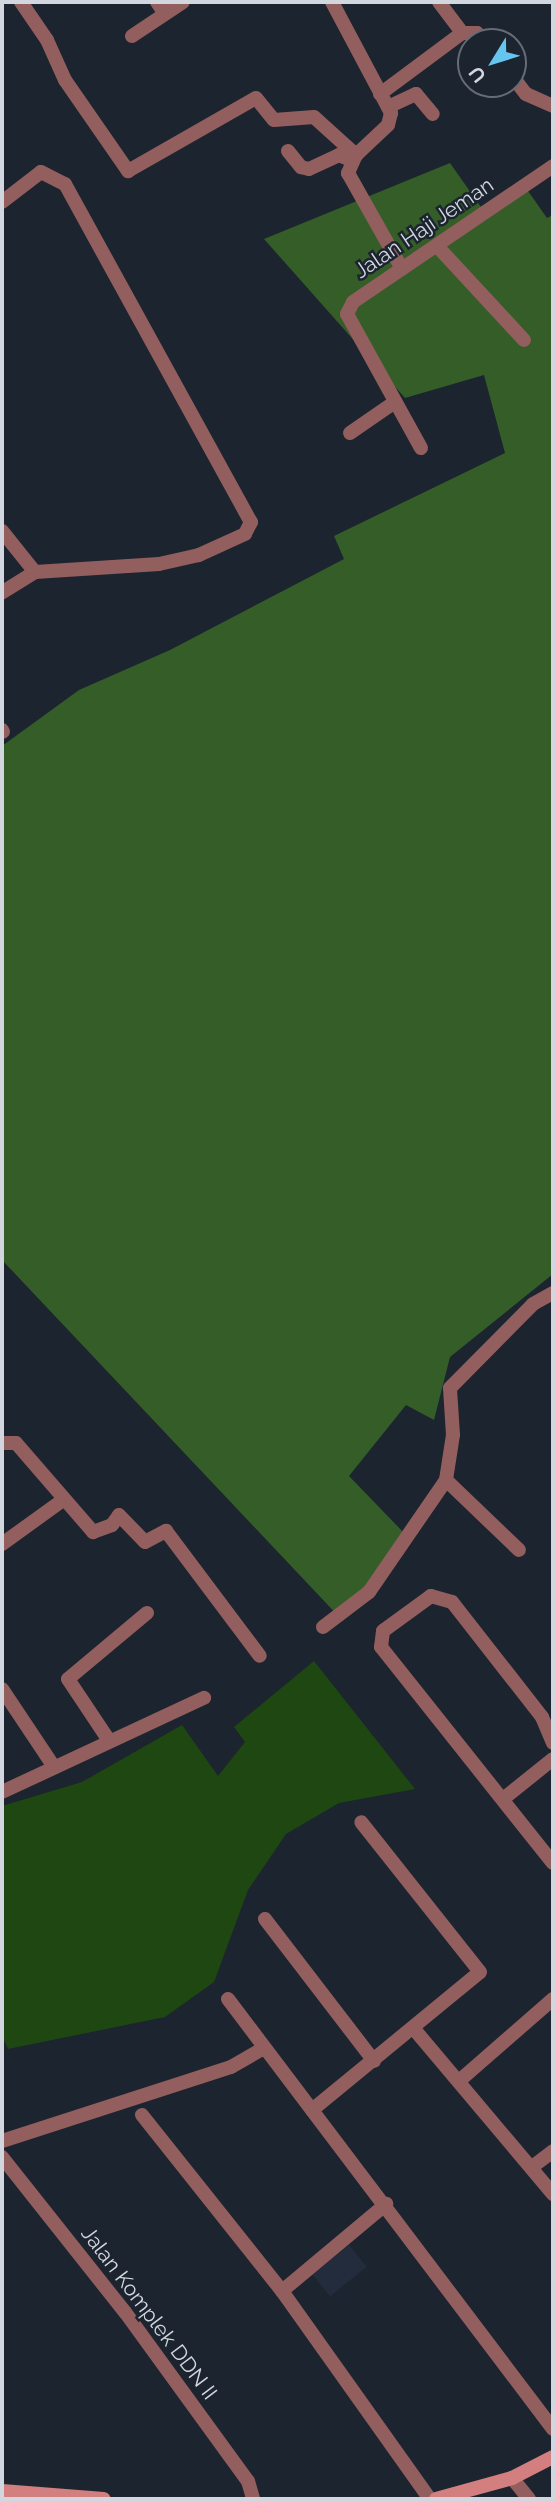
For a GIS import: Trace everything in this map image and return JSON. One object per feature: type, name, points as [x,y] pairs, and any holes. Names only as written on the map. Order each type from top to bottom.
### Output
[{"type":"main road","points":[[436,2499],[512,2478],[553,2457]]},
{"type":"main road","points":[[2,2491],[104,2499]]},
{"type":"street","points":[[21,2],[47,40],[65,79],[128,172],[256,98],[274,120],[314,117],[354,158]]},
{"type":"street","points":[[132,36],[161,8],[183,2]]},
{"type":"street","points":[[332,2],[388,107],[391,120],[354,158],[348,173],[353,189],[402,269]]},
{"type":"street","points":[[439,2],[458,28]]},
{"type":"street","points":[[380,94],[457,37]]},
{"type":"street","points":[[388,107],[416,94],[433,114]]},
{"type":"street","points":[[527,94],[553,106]]},
{"type":"street","points":[[288,151],[301,167],[309,169],[339,155],[354,158]]},
{"type":"street","name":"Jalan Haji Jeman","points":[[421,448],[347,314],[353,302],[553,166]]},
{"type":"street","points":[[2,202],[41,172],[65,184],[251,522],[245,534],[199,555],[159,564],[35,572],[2,593]]},
{"type":"street","points":[[437,246],[524,340]]},
{"type":"street","points":[[350,433],[395,402]]},
{"type":"street","points":[[2,531],[35,572]]},
{"type":"street","points":[[323,1628],[369,1592],[446,1480],[453,1435],[450,1388],[533,1304],[553,1293]]},
{"type":"street","points":[[2,1443],[16,1443],[93,1532],[112,1524],[119,1515],[145,1542],[166,1531],[260,1656]]},
{"type":"street","points":[[446,1480],[519,1550]]},
{"type":"street","points":[[2,1544],[63,1500]]},
{"type":"street","points":[[553,1743],[541,1717],[452,1602],[431,1596],[383,1631],[381,1647],[553,1863]]},
{"type":"street","points":[[107,1739],[68,1679],[147,1613]]},
{"type":"street","points":[[2,1689],[54,1767]]},
{"type":"street","points":[[2,1792],[107,1739],[204,1698]]},
{"type":"street","points":[[503,1799],[553,1759]]},
{"type":"street","points":[[312,2110],[478,1976],[480,1968],[361,1822]]},
{"type":"street","points":[[265,1919],[374,2060]]},
{"type":"street","points":[[228,1999],[386,2204],[550,2424]]},
{"type":"street","points":[[459,2081],[553,1999]]},
{"type":"street","points":[[414,2029],[553,2194]]},
{"type":"street","points":[[2,2141],[231,2067],[264,2048]]},
{"type":"street","points":[[142,2115],[282,2291],[427,2494]]},
{"type":"street","points":[[532,2166],[553,2151]]},
{"type":"street","name":"Jalan Komplek DDN II","points":[[2,2157],[125,2312],[248,2481],[253,2499]]},
{"type":"street","points":[[282,2291],[386,2204]]},
{"type":"street","points":[[512,2478],[529,2499]]},
{"type":"shaded area","points":[[349,2245],[367,2267],[330,2296],[312,2275]]},
{"type":"green space","points":[[450,163],[488,217],[528,191],[547,218],[553,215],[553,1274],[450,1357],[434,1420],[406,1405],[349,1476],[406,1535],[343,1621],[2,1260],[2,746],[79,690],[170,650],[344,559],[334,536],[505,453],[484,375],[405,398],[264,239]]},
{"type":"green space","points":[[314,1661],[415,1789],[339,1803],[286,1834],[248,1890],[214,1982],[165,2017],[8,2049],[2,2036],[2,1806],[82,1782],[182,1725],[218,1776],[245,1742],[234,1727]]}]
